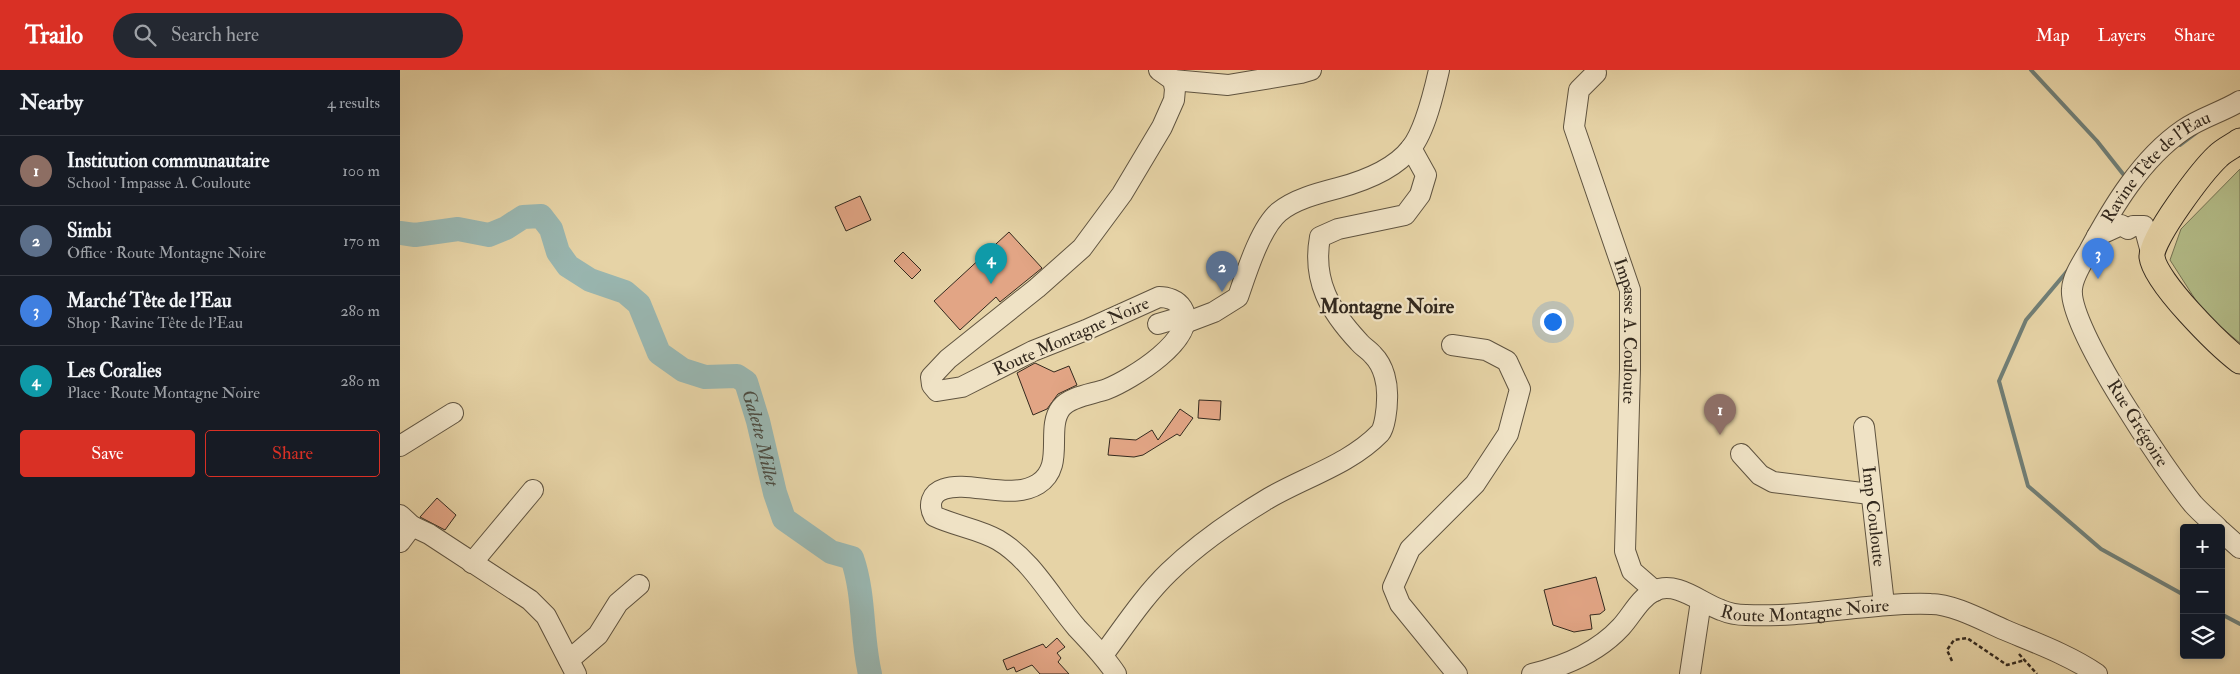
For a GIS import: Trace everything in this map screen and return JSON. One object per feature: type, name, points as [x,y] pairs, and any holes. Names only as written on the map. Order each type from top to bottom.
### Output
[{"type":"main road","points":[[2240,141],[2218,156],[2192,187],[2157,238],[2152,256],[2155,266],[2172,292],[2227,351],[2240,361]]},
{"type":"street","points":[[1166,75],[1228,84],[1311,70]]},
{"type":"street","points":[[1116,674],[1103,655],[1077,628],[1036,575],[1014,551],[997,540],[934,516],[930,504],[932,498],[944,489],[1012,491],[1038,484],[1046,476],[1053,458],[1056,418],[1062,406],[1134,376],[1159,356],[1185,327],[1238,297],[1249,265],[1264,234],[1278,213],[1293,203],[1366,181],[1389,166],[1411,148],[1429,111],[1440,70]]},
{"type":"street","name":"Impasse A. Couloute","points":[[1596,74],[1579,90],[1574,127],[1630,290],[1630,369],[1625,551],[1632,571],[1655,591]]},
{"type":"street","name":"Route Montagne Noire","points":[[1166,75],[1175,89],[1174,100],[1157,135],[1122,194],[1082,248],[1037,288],[948,358],[930,377],[932,385],[937,391],[962,387],[1032,351],[1086,330],[1159,297],[1172,299],[1181,306],[1185,327]]},
{"type":"street","name":"Ravine Tête de l'Eau","points":[[2075,307],[2072,292],[2073,283],[2097,236],[2127,188],[2162,147],[2184,130],[2240,101]]},
{"type":"street","points":[[1103,655],[1169,572],[1234,519],[1272,496],[1362,448],[1382,431],[1387,400],[1383,369],[1374,355],[1360,344],[1339,319],[1326,297],[1319,276],[1317,254],[1320,237],[1329,233],[1405,215],[1420,196],[1426,175],[1411,148]]},
{"type":"street","points":[[2097,236],[2116,226],[2121,225],[2128,229],[2133,226],[2144,226],[2152,256]]},
{"type":"street","name":"Rue Grégoire","points":[[2075,307],[2083,330],[2123,402],[2159,459],[2195,506],[2214,524]]},
{"type":"street","points":[[1158,324],[1185,327]]},
{"type":"street","points":[[1452,345],[1486,350],[1507,361],[1520,389],[1508,434],[1475,484],[1410,549],[1393,588],[1400,604],[1457,674]]},
{"type":"street","points":[[400,446],[453,413]]},
{"type":"street","name":"Imp Couloute","points":[[1864,428],[1884,604]]},
{"type":"street","points":[[1741,454],[1760,475],[1773,482],[1870,494]]},
{"type":"street","points":[[472,563],[533,490]]},
{"type":"street","points":[[400,542],[406,520],[530,600],[546,616],[572,667],[598,635],[618,603],[639,585]]},
{"type":"street","points":[[2225,535],[2240,548]]},
{"type":"street","name":"Route Montagne Noire","points":[[1655,591],[1669,589],[1684,592],[1721,611],[1745,616],[1807,614],[1884,604],[1934,604],[1961,612],[2043,646],[2097,674]]},
{"type":"street","points":[[1532,674],[1577,659],[1600,646],[1621,626],[1641,600],[1655,591]]},
{"type":"street","points":[[1690,674],[1701,601]]},
{"type":"path","points":[[1952,661],[1947,650],[1954,640],[1967,638],[2007,665],[2025,660]]},
{"type":"green space","points":[[2240,169],[2240,343],[2204,313],[2170,260],[2181,229]]},
{"type":"building","points":[[860,196],[871,220],[846,231],[835,207]]},
{"type":"building","points":[[1009,232],[1042,268],[1000,302],[996,297],[960,330],[934,301]]},
{"type":"building","points":[[903,252],[921,270],[912,279],[894,261]]},
{"type":"building","points":[[1035,363],[1054,372],[1069,366],[1077,385],[1058,394],[1047,409],[1033,415],[1017,373]]},
{"type":"building","points":[[1199,400],[1221,401],[1220,420],[1198,418]]},
{"type":"building","points":[[1180,409],[1193,418],[1180,436],[1177,434],[1143,455],[1134,457],[1108,455],[1110,438],[1136,440],[1152,430],[1158,440]]},
{"type":"building","points":[[437,498],[456,515],[445,530],[420,517]]},
{"type":"building","points":[[1596,577],[1605,610],[1600,614],[1590,615],[1592,629],[1574,632],[1553,625],[1544,590]]},
{"type":"building","points":[[1057,638],[1065,647],[1057,653],[1061,658],[1058,662],[1069,674],[1040,674],[1032,665],[1016,672],[1014,667],[1007,670],[1003,660],[1043,644],[1046,648]]},
{"type":"waterway","points":[[2031,70],[2097,141],[2127,179]]},
{"type":"waterway","points":[[2180,145],[2196,133]]},
{"type":"waterway","name":"Galette Millet","points":[[400,233],[415,235],[458,229],[489,235],[506,228],[523,217],[541,216],[551,229],[558,252],[568,266],[590,280],[625,292],[639,304],[659,353],[683,370],[705,377],[737,376],[746,382],[758,421],[775,493],[784,519],[831,552],[852,558],[859,586],[870,674]]},
{"type":"waterway","points":[[2069,269],[2026,320],[1999,381],[2028,486],[2101,549],[2180,593]]},
{"type":"waterway","points":[[2225,616],[2240,624]]},
{"type":"place","name":"Marché Tête de l'Eau","points":[[2098,279]]},
{"type":"place","name":"Les Coralies","points":[[991,284]]},
{"type":"place","name":"Simbi","points":[[1222,292]]},
{"type":"place","name":"Institution communautaire","points":[[1720,435]]},
{"type":"district","name":"Montagne Noire","points":[[1387,306]]}]
